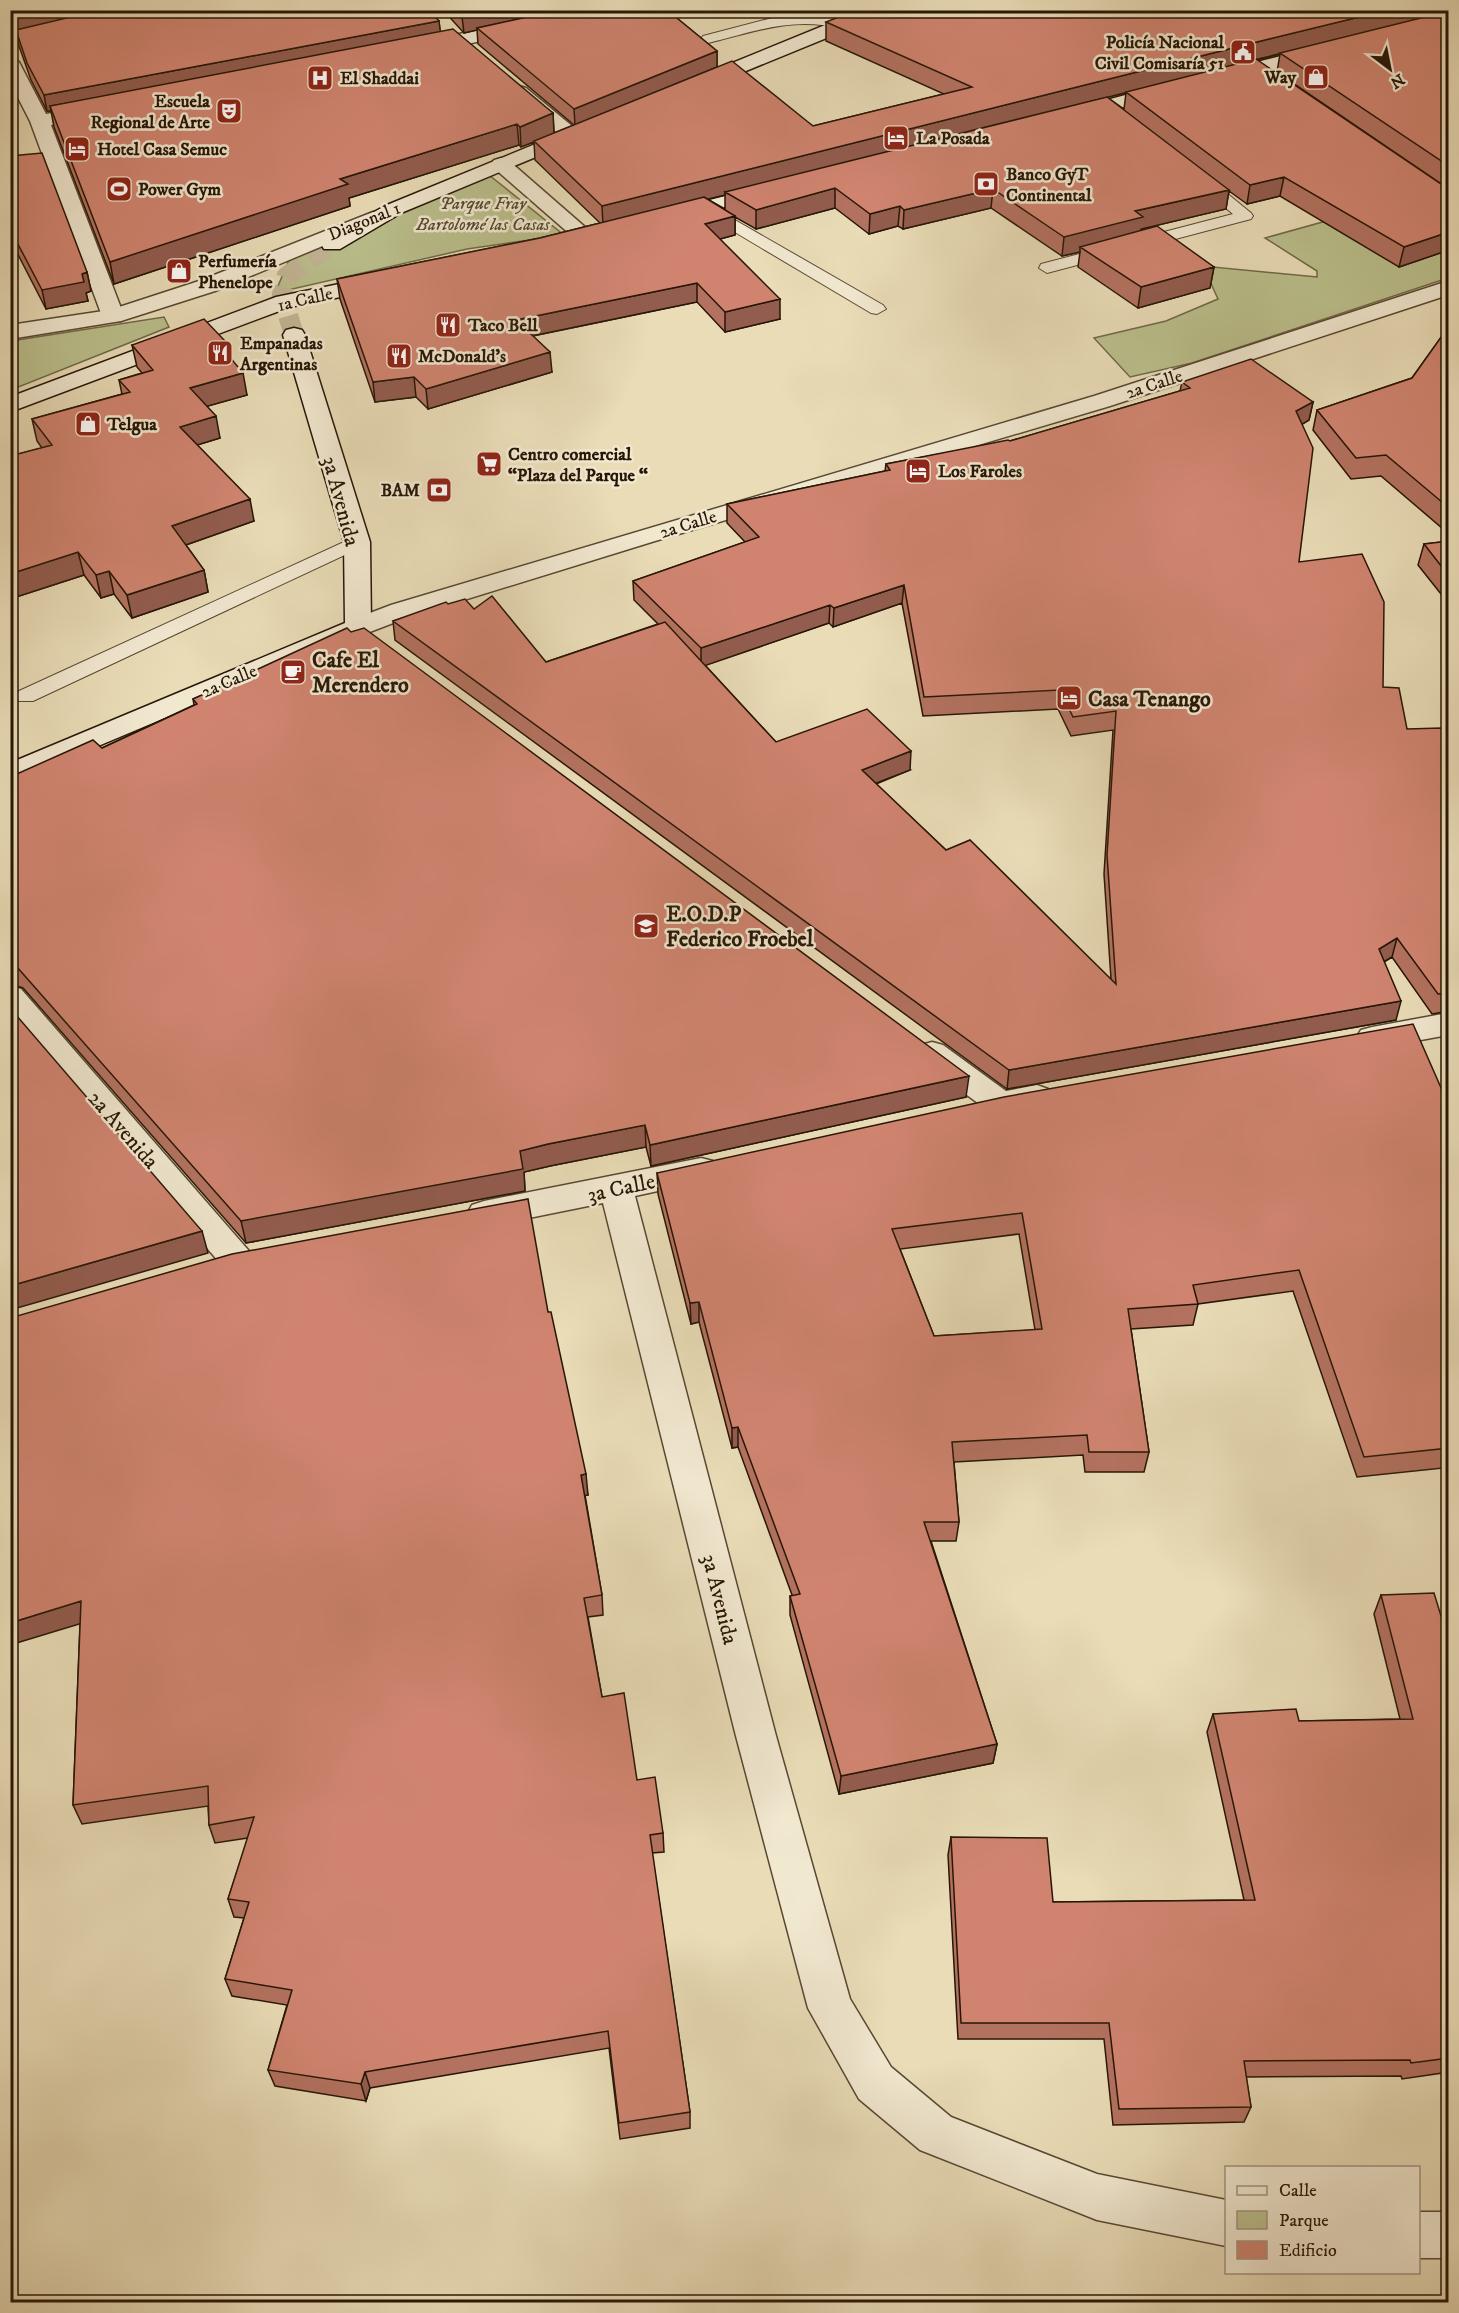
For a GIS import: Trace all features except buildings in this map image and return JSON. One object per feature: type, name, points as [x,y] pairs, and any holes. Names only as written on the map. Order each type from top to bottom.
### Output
[{"type":"street","points":[[401,52],[601,10]]},
{"type":"street","points":[[680,91],[879,10]]},
{"type":"street","points":[[444,26],[476,56]]},
{"type":"street","points":[[1209,80],[1335,49]]},
{"type":"street","points":[[10,62],[40,121],[113,316],[10,332]]},
{"type":"street","points":[[1255,68],[1275,81]]},
{"type":"street","points":[[502,77],[571,135]]},
{"type":"street","points":[[1048,121],[1186,86]]},
{"type":"street","points":[[40,121],[110,108]]},
{"type":"street","name":"Diagonal 1","points":[[113,316],[207,286],[592,127]]},
{"type":"street","points":[[501,164],[586,238]]},
{"type":"street","points":[[650,221],[784,187]]},
{"type":"street","points":[[332,244],[394,209]]},
{"type":"street","points":[[563,243],[607,232]]},
{"type":"street","name":"1a Calle","points":[[10,405],[284,302],[406,277]]},
{"type":"street","name":"2a Calle","points":[[10,774],[357,627],[400,611],[1102,401],[1449,288]]},
{"type":"street","name":"3a Avenida","points":[[294,335],[357,542],[357,627]]},
{"type":"street","points":[[357,627],[386,648]]},
{"type":"street","name":"2a Avenida","points":[[10,997],[237,1260]]},
{"type":"street","points":[[1342,1043],[1449,1024]]},
{"type":"street","points":[[914,1040],[1000,1104]]},
{"type":"street","points":[[966,1112],[1071,1091]]},
{"type":"street","name":"3a Calle","points":[[455,1219],[616,1189],[732,1163]]},
{"type":"street","name":"3a Avenida","points":[[616,1189],[753,1724],[830,2008],[875,2083],[936,2134],[1097,2198],[1225,2223]]},
{"type":"street","points":[[203,1270],[237,1260],[272,1254]]},
{"type":"street","points":[[1420,2235],[1449,2235]]},
{"type":"lane","points":[[708,39],[800,17],[824,18],[844,25]]},
{"type":"lane","points":[[1105,106],[1124,120]]},
{"type":"lane","points":[[1047,268],[1245,216],[1188,170]]},
{"type":"lane","points":[[704,207],[876,309]]},
{"type":"lane","points":[[26,696],[357,542]]},
{"type":"green space","name":"Parque Fray Bartolomé las Casas","points":[[489,175],[564,235],[467,249],[275,293],[289,260]]},
{"type":"green space","points":[[1405,199],[1448,217],[1448,278],[1192,363],[1130,377],[1094,338],[1166,321],[1218,299],[1203,266],[1317,277],[1317,271],[1265,238]]},
{"type":"green space","points":[[164,317],[169,327],[11,390],[11,341]]},
{"type":"tunnel","points":[[294,335],[282,295],[286,277],[332,244]]},
{"type":"place","name":"Policía Nacional Civil Comisaría 51","points":[[1243,52]]},
{"type":"place","name":"Way","points":[[1316,77]]},
{"type":"place","name":"El Shaddai","points":[[320,78]]},
{"type":"place","name":"Escuela Regional de Arte","points":[[229,111]]},
{"type":"place","name":"La Posada","points":[[896,138]]},
{"type":"place","name":"Hotel Casa Semuc","points":[[77,149]]},
{"type":"place","name":"Banco GyT Continental","points":[[986,184]]},
{"type":"place","name":"Power Gym","points":[[119,189]]},
{"type":"place","name":"Perfumería Phenelope","points":[[179,271]]},
{"type":"place","name":"Taco Bell","points":[[448,325]]},
{"type":"place","name":"Empanadas Argentinas","points":[[220,353]]},
{"type":"place","name":"McDonald's","points":[[399,356]]},
{"type":"place","name":"Telgua","points":[[88,424]]},
{"type":"place","name":"Centro comercial “Plaza del Parque “","points":[[489,464]]},
{"type":"place","name":"Los Faroles","points":[[918,471]]},
{"type":"place","name":"BAM","points":[[439,490]]},
{"type":"place","name":"Cafe El Merendero","points":[[293,672]]},
{"type":"place","name":"Casa Tenango","points":[[1069,698]]},
{"type":"place","name":"E.O.D.P Federico Froebel","points":[[646,926]]}]
